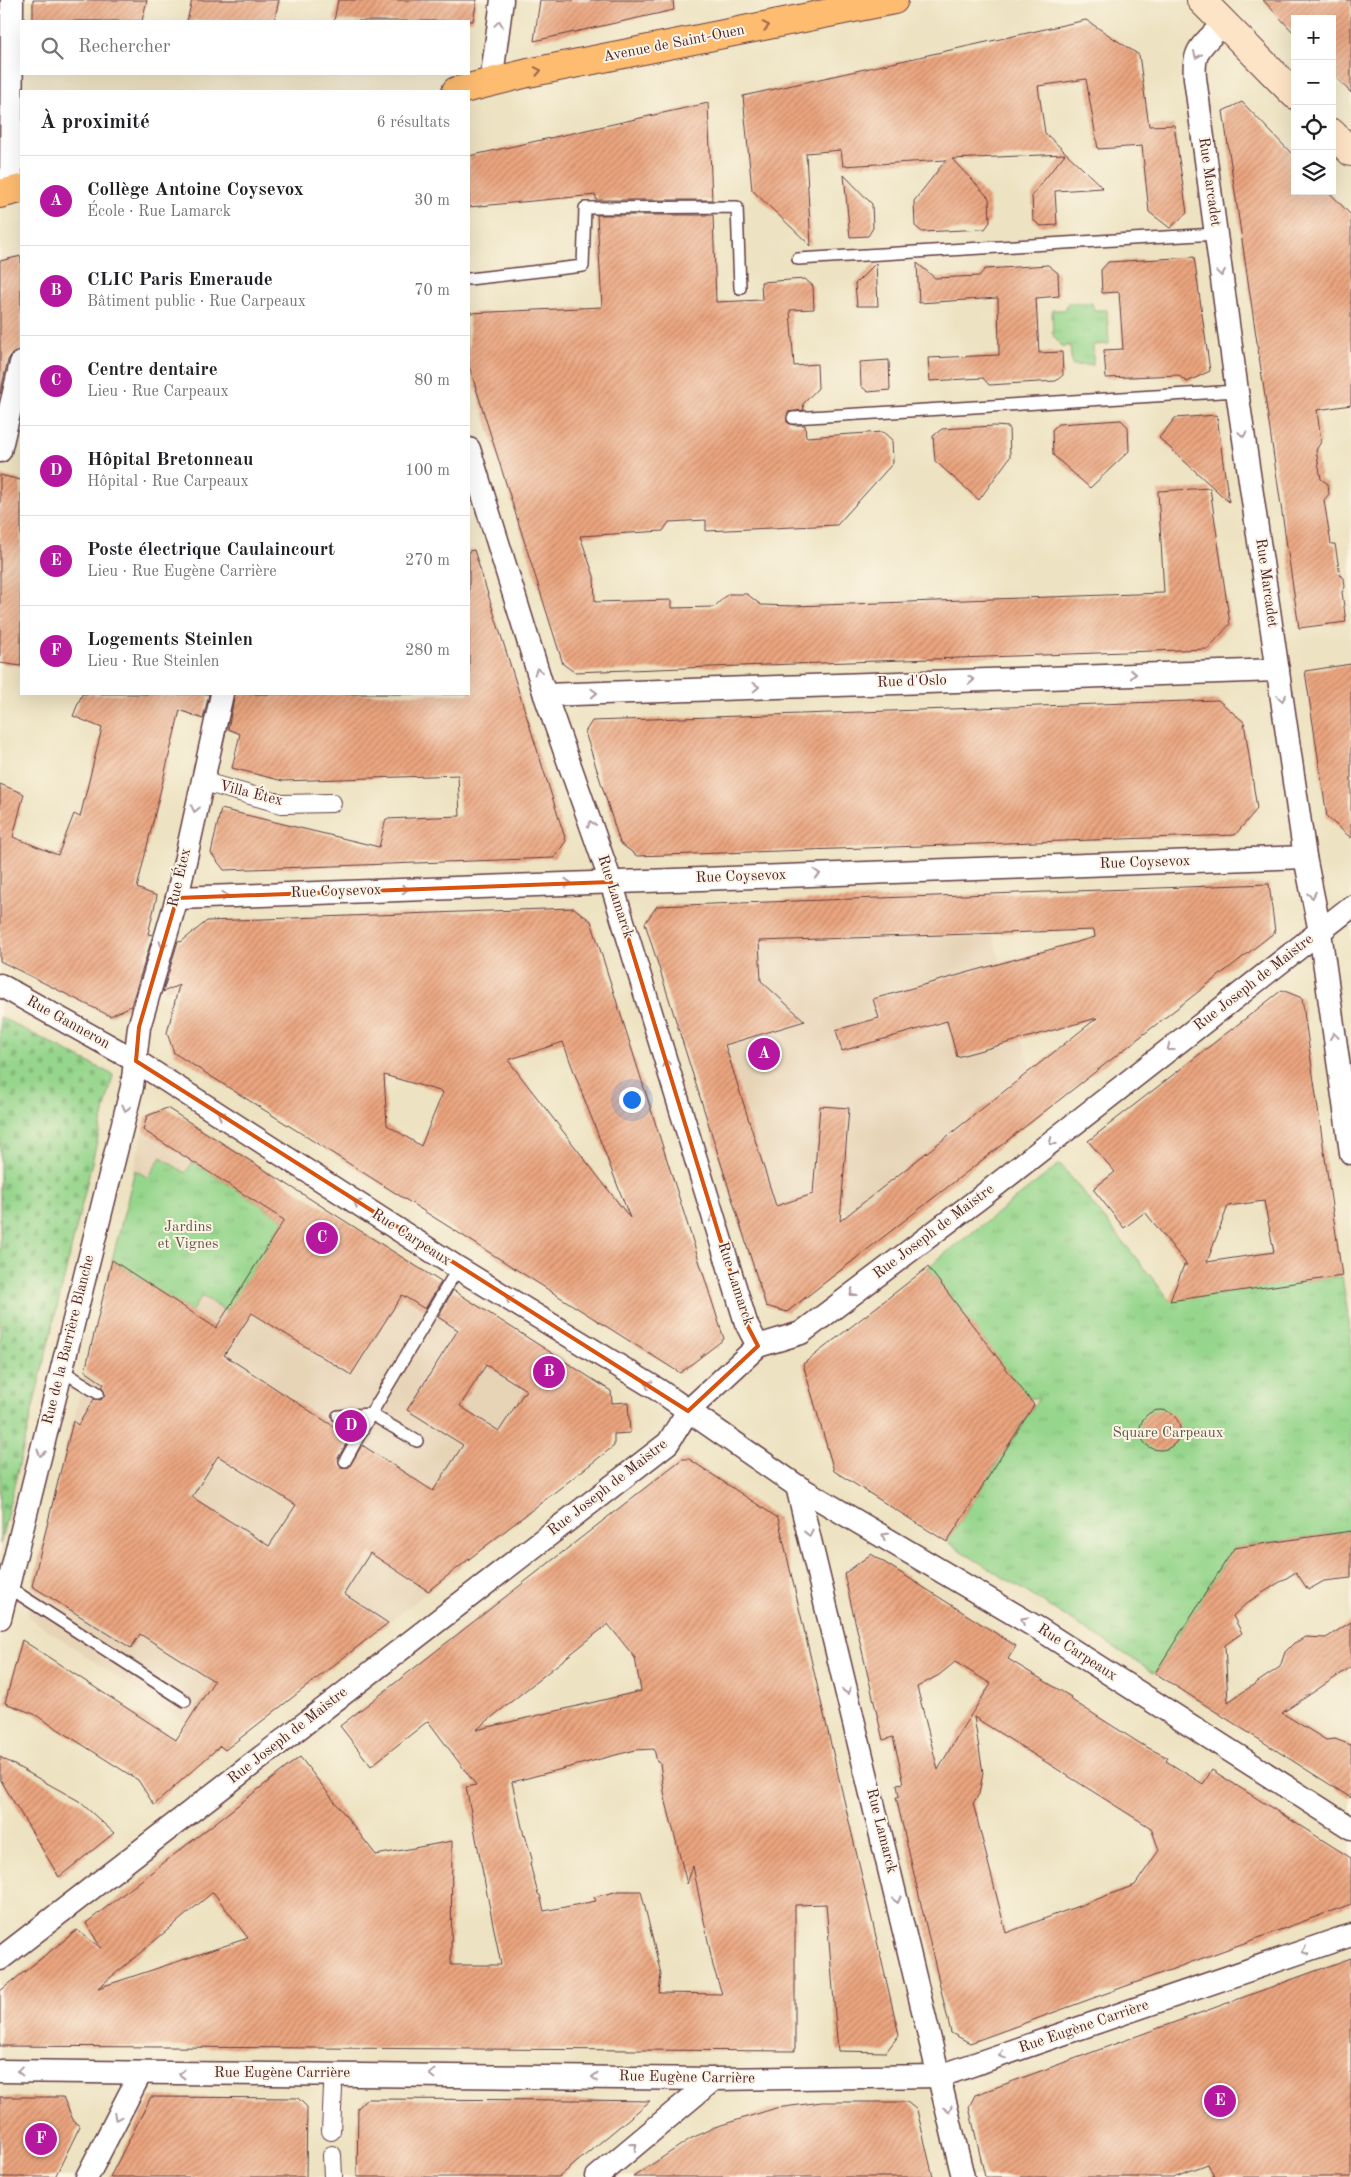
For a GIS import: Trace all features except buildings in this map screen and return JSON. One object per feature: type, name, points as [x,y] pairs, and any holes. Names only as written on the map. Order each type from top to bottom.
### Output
[{"type":"main road","name":"Avenue de Saint-Ouen","points":[[461,90],[491,84],[528,73],[894,0]]},
{"type":"main road","points":[[1201,0],[1291,91]]},
{"type":"main road","points":[[1336,137],[1351,152]]},
{"type":"street","points":[[11,191],[12,0]]},
{"type":"street","points":[[491,84],[502,0]]},
{"type":"street","name":"Rue Marcadet","points":[[1224,22],[1198,50],[1193,61],[1237,392],[1305,857],[1320,932],[1351,1153]]},
{"type":"street","points":[[0,451],[20,367]]},
{"type":"street","name":"Rue Lamarck","points":[[470,452],[545,695],[611,882],[746,1323],[758,1346]]},
{"type":"street","name":"Rue d'Oslo","points":[[545,695],[1278,670]]},
{"type":"street","name":"Rue Étex","points":[[136,1061],[139,1027],[177,898],[201,781],[222,695]]},
{"type":"street","name":"Villa Étex","points":[[201,781],[282,804],[332,803]]},
{"type":"street","name":"Rue Coysevox","points":[[177,898],[1305,857]]},
{"type":"street","name":"Rue Joseph de Maistre","points":[[0,1959],[668,1443],[688,1411],[758,1346],[801,1332],[981,1197],[1351,907]]},
{"type":"street","name":"Rue Ganneron","points":[[0,985],[136,1061]]},
{"type":"street","name":"Rue Carpeaux","points":[[136,1061],[458,1268],[652,1386],[797,1486],[999,1605],[1351,1828]]},
{"type":"street","name":"Rue de la Barrière Blanche","points":[[0,1618],[132,1087],[136,1061]]},
{"type":"street","name":"Rue Lamarck","points":[[797,1486],[963,2177]]},
{"type":"street","name":"Rue Eugène Carrière","points":[[0,2071],[140,2074],[334,2073],[714,2079],[940,2076],[1351,1935]]},
{"type":"street","points":[[87,2177],[140,2074]]},
{"type":"street","points":[[597,2177],[714,2079]]},
{"type":"street","points":[[331,2131],[333,2088]]},
{"type":"street","points":[[332,2155],[333,2177]]},
{"type":"lane","points":[[470,280],[583,266],[585,208],[737,207],[740,288]]},
{"type":"lane","points":[[798,259],[1216,234]]},
{"type":"lane","points":[[793,418],[1237,392]]},
{"type":"lane","points":[[345,1461],[458,1268]]},
{"type":"lane","points":[[62,1370],[98,1393]]},
{"type":"lane","points":[[338,1416],[371,1414],[417,1441]]},
{"type":"lane","points":[[8,1587],[185,1701]]},
{"type":"highlighted area","points":[[611,882],[746,1323],[758,1346],[688,1411],[136,1061],[139,1027],[177,898]]},
{"type":"shaded area","points":[[990,894],[992,933],[1031,1071],[872,1246],[827,1190],[738,1218],[671,1007],[759,979],[758,902]]},
{"type":"shaded area","points":[[167,1108],[611,1391],[612,1403],[628,1402],[630,1433],[614,1434],[614,1446],[225,1750],[27,1616],[147,1116]]},
{"type":"green space","points":[[1068,303],[1092,303],[1094,310],[1107,310],[1109,344],[1093,345],[1093,365],[1072,365],[1070,346],[1061,346],[1053,335],[1052,310],[1065,310]]},
{"type":"green space","points":[[0,1017],[113,1075],[0,1544]]},
{"type":"green space","name":"Jardins et Vignes","points":[[161,1157],[185,1173],[193,1162],[284,1220],[227,1312],[202,1296],[191,1312],[112,1260],[135,1170],[148,1178]]},
{"type":"green space","name":"Square Carpeaux","points":[[1060,1164],[1170,1300],[1342,1276],[1351,1336],[1351,1531],[1234,1548],[1155,1673],[947,1542],[1039,1398],[1028,1398],[928,1267]]},
{"type":"place","name":"Collège Antoine Coysevox","points":[[764,1054]]},
{"type":"place","name":"Centre dentaire","points":[[322,1238]]},
{"type":"place","name":"CLIC Paris Emeraude","points":[[549,1372]]},
{"type":"place","name":"Hôpital Bretonneau","points":[[351,1426]]},
{"type":"place","name":"Poste électrique Caulaincourt","points":[[1220,2101]]},
{"type":"place","name":"Logements Steinlen","points":[[41,2139]]}]
